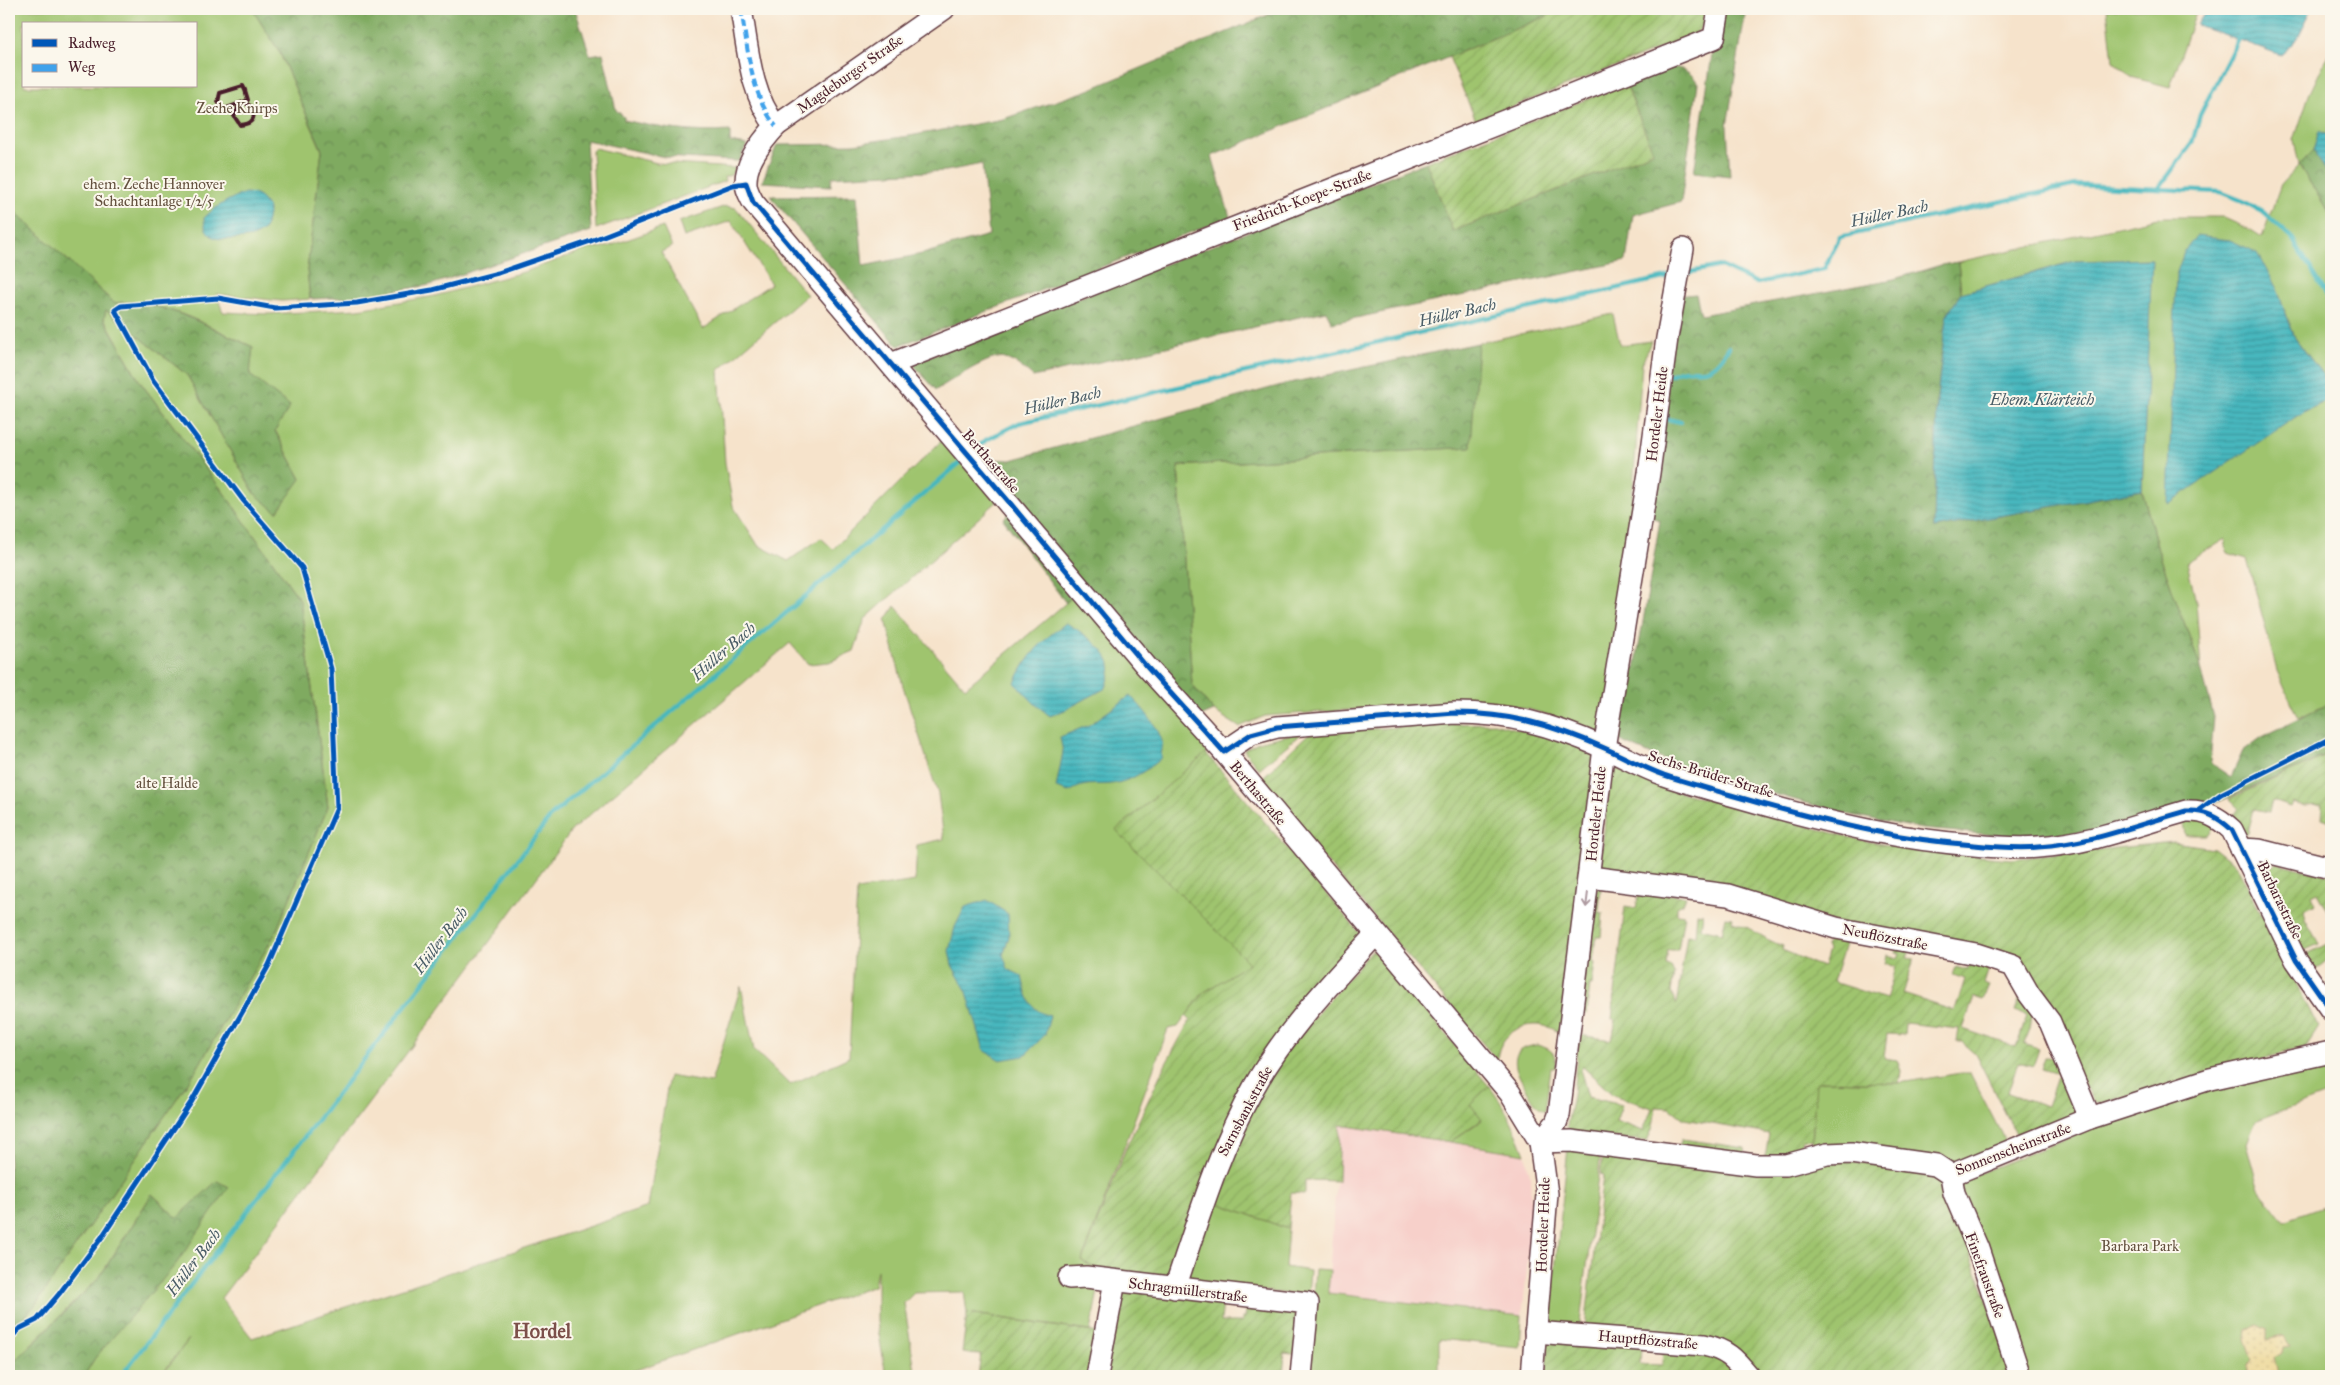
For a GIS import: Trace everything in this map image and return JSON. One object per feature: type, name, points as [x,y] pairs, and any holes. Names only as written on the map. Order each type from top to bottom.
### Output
[{"type":"street","points":[[741,9],[757,91],[766,114],[776,126]]},
{"type":"street","name":"Friedrich-Koepe-Straße","points":[[891,364],[1714,38],[1719,9]]},
{"type":"street","name":"Magdeburger Straße","points":[[761,144],[776,126],[941,10]]},
{"type":"street","name":"Berthastraße","points":[[761,144],[747,172],[746,183],[753,202],[989,478],[1146,666],[1224,752],[1501,1080],[1540,1142]]},
{"type":"street","name":"Hordeler Heide","points":[[1532,1376],[1547,1194],[1540,1142],[1556,1123],[1559,1115],[1590,877],[1604,748],[1648,481],[1674,296],[1683,249]]},
{"type":"street","name":"Sechs-Brüder-Straße","points":[[1224,752],[1251,734],[1276,727],[1456,713],[1504,715],[1572,734],[1664,775],[1806,816],[1882,834],[1941,843],[2038,847],[2078,842],[2186,811],[2199,810]]},
{"type":"street","name":"Barbarastraße","points":[[2199,810],[2220,818],[2232,830],[2296,960],[2331,1010]]},
{"type":"street","points":[[2241,849],[2259,850],[2331,868]]},
{"type":"street","name":"Neuflözstraße","points":[[1590,877],[1728,896],[1836,928],[1976,954],[2013,966],[2029,994],[2050,1022],[2090,1118]]},
{"type":"street","name":"Sarnsbankstraße","points":[[1176,1288],[1220,1157],[1254,1086],[1301,1018],[1376,934]]},
{"type":"street","name":"Sonnenscheinstraße","points":[[1540,1142],[1572,1141],[1756,1165],[1786,1164],[1827,1154],[1851,1153],[1936,1164],[1951,1175],[2090,1118],[2210,1079],[2331,1052]]},
{"type":"street","name":"Finefraustraße","points":[[1951,1175],[1954,1193],[1978,1249],[2020,1376]]},
{"type":"street","name":"Schragmüllerstraße","points":[[1068,1278],[1086,1277],[1308,1303],[1301,1376]]},
{"type":"street","points":[[1097,1376],[1115,1281]]},
{"type":"street","name":"Hauptflözstraße","points":[[1535,1332],[1704,1345],[1722,1349],[1749,1376]]},
{"type":"shaded area","points":[[1340,1125],[1525,1154],[1530,1175],[1531,1203],[1530,1238],[1522,1316],[1328,1293]]},
{"type":"green space","points":[[9,9],[252,9],[279,51],[322,151],[307,270],[310,299],[282,301],[216,294],[223,312],[268,314],[358,309],[435,296],[527,271],[591,248],[607,247],[663,227],[672,247],[661,252],[703,329],[771,284],[731,221],[684,237],[679,222],[726,206],[736,208],[807,295],[719,370],[725,463],[733,506],[758,545],[788,561],[821,538],[833,549],[945,437],[999,500],[865,619],[854,651],[829,662],[808,664],[790,643],[572,830],[428,1025],[221,1298],[252,1338],[648,1207],[669,1076],[711,1083],[741,986],[754,1050],[790,1085],[849,1057],[857,890],[915,881],[917,845],[944,839],[938,794],[903,686],[886,620],[895,606],[965,688],[1067,602],[1079,589],[1216,745],[1117,830],[1250,963],[1203,993],[1178,1027],[1168,1029],[1082,1261],[1102,1272],[1090,1331],[967,1313],[964,1292],[914,1293],[904,1303],[916,1376],[886,1376],[877,1322],[877,1270],[874,1286],[619,1376],[161,1376],[189,1339],[160,1376],[84,1376],[177,1218],[152,1194],[99,1278],[9,1366],[9,1331],[33,1308],[195,1072],[275,934],[328,806],[300,600],[224,493],[140,382],[104,318],[106,310],[187,375],[255,494],[301,479],[275,430],[290,406],[249,375],[253,347],[203,323],[167,309],[149,304],[114,303],[9,206]]},
{"type":"green space","points":[[252,9],[575,9],[590,55],[603,53],[616,110],[624,117],[624,120],[677,130],[703,132],[730,131],[730,142],[747,145],[739,161],[735,161],[665,157],[586,140],[591,231],[430,285],[356,297],[310,299],[307,270],[322,150],[279,51]]},
{"type":"green space","points":[[1282,9],[1564,9],[1212,156],[1230,217],[898,346],[770,196],[857,195],[863,266],[922,254],[989,235],[982,164],[946,171],[832,177],[831,186],[762,182],[777,145],[853,144],[1003,119],[1086,91]]},
{"type":"green space","points":[[1564,9],[1709,9],[1707,20],[1695,35],[1476,121],[1449,57]]},
{"type":"green space","points":[[1719,9],[1746,9],[1727,126],[1730,176],[1694,172]]},
{"type":"green space","points":[[2107,9],[2197,9],[2170,87],[2131,77],[2113,61]]},
{"type":"green space","points":[[2331,48],[2331,137],[2319,132],[2313,151],[2299,165],[2294,140],[2309,95]]},
{"type":"green space","points":[[1669,67],[1686,71],[1698,83],[1681,202],[1633,215],[1626,261],[1332,323],[1326,311],[1033,377],[1022,367],[999,358],[977,366],[936,390],[912,363],[1426,162],[1453,231],[1653,152],[1626,84]]},
{"type":"green space","points":[[1626,84],[1653,152],[1453,231],[1426,162]]},
{"type":"green space","points":[[595,148],[657,163],[735,168],[731,175],[724,177],[725,181],[596,229],[592,151]]},
{"type":"green space","points":[[2313,151],[2331,178],[2331,216],[2299,165]]},
{"type":"green space","points":[[2299,165],[2331,216],[2331,386],[2295,338],[2277,289],[2303,412],[2331,399],[2331,703],[2298,718],[2277,671],[2247,559],[2227,553],[2225,539],[2187,562],[2196,602],[2201,669],[2159,553],[2142,490],[2151,259],[2075,261],[1961,293],[1958,262],[2163,217],[2222,217],[2262,237],[2281,184]]},
{"type":"green space","name":"alte Halde","points":[[9,206],[114,303],[131,302],[167,310],[185,316],[253,347],[250,375],[290,406],[275,431],[301,479],[277,512],[255,494],[187,375],[106,310],[104,319],[140,382],[224,493],[300,600],[328,807],[275,934],[195,1072],[33,1308],[9,1331]]},
{"type":"green space","points":[[1958,262],[1961,293],[1946,317],[1937,399],[1934,528],[2142,490],[2159,553],[2201,669],[2214,717],[2210,763],[2231,777],[2243,751],[2262,737],[2331,703],[2331,754],[2199,810],[2089,832],[2008,836],[1922,829],[1846,814],[1720,779],[1657,757],[1606,735],[1616,666],[1635,669],[1660,520],[1642,515],[1675,296],[1696,294],[1701,315],[1894,279]]},
{"type":"green space","points":[[1613,314],[1620,345],[1651,341],[1642,364],[1625,597],[1606,735],[1526,709],[1476,701],[1265,716],[1239,727],[1214,711],[1192,685],[1178,466],[1470,447],[1478,343]]},
{"type":"green space","points":[[1478,343],[1471,447],[1178,466],[1192,685],[1214,711],[1198,718],[1085,582],[1066,603],[1003,519],[1023,500],[988,459],[1011,460],[1285,384]]},
{"type":"green space","points":[[1494,723],[1574,744],[1597,757],[1563,1036],[1554,1029],[1543,1026],[1522,1027],[1505,1039],[1499,1048],[1497,1060],[1258,782],[1308,734],[1435,724]]},
{"type":"green space","points":[[1304,731],[1259,769],[1244,750],[1258,742]]},
{"type":"green space","points":[[1206,753],[1363,937],[1298,1012],[1168,1279],[1102,1272],[1082,1261],[1126,1148],[1162,1071],[1190,1020],[1186,1016],[1203,993],[1249,963],[1116,830]]},
{"type":"green space","points":[[2331,754],[2331,821],[2321,818],[2322,805],[2305,806],[2292,802],[2290,807],[2272,801],[2269,812],[2254,809],[2248,832],[2245,834],[2233,816],[2238,808],[2229,799]]},
{"type":"green space","points":[[1611,765],[1659,786],[1694,796],[1856,839],[1913,850],[2011,859],[2173,842],[2214,848],[2237,866],[2318,1027],[2305,1047],[2100,1104],[2094,1103],[2020,965],[1600,868]]},
{"type":"green space","points":[[2202,818],[2216,823],[2207,835],[2185,835],[2183,822]]},
{"type":"green space","points":[[2277,863],[2331,876],[2331,916],[2318,892],[2312,895],[2316,904],[2303,910],[2305,919],[2319,944],[2303,951],[2265,874]]},
{"type":"green space","points":[[1599,886],[1601,887],[1599,912],[1603,913],[1601,937],[1596,937],[1593,962],[1595,963],[1592,985],[1590,984],[1587,1014],[1579,1012],[1594,893]]},
{"type":"green space","points":[[1639,892],[1686,896],[1683,904],[1677,907],[1677,914],[1684,915],[1678,950],[1668,950],[1666,965],[1671,966],[1674,974],[1671,992],[1676,1005],[1687,935],[1695,936],[1697,913],[1703,914],[1701,928],[1722,933],[1726,917],[1733,918],[1732,922],[1783,946],[1782,950],[1823,967],[1828,950],[1826,947],[1828,939],[1748,915],[1751,908],[1857,939],[1856,943],[1846,941],[1833,982],[1886,999],[1896,967],[1885,963],[1887,955],[1898,958],[1900,953],[1896,952],[1898,945],[1911,948],[1907,958],[1914,959],[1903,994],[1955,1011],[1965,979],[1953,975],[1956,967],[1968,970],[1969,965],[1965,963],[1966,959],[1990,965],[1984,984],[1989,986],[1983,1000],[1974,997],[1963,1029],[2016,1047],[2027,1015],[2015,1011],[2020,997],[2033,1010],[2030,1029],[2024,1044],[2039,1049],[2033,1066],[2018,1062],[2008,1093],[2047,1106],[2058,1074],[2041,1069],[2045,1057],[2058,1058],[2078,1114],[2019,1140],[1975,1053],[1962,1042],[1957,1042],[1959,1029],[1905,1023],[1904,1035],[1887,1034],[1884,1058],[1897,1060],[1901,1071],[1899,1083],[1824,1081],[1816,1083],[1812,1140],[1803,1139],[1800,1151],[1765,1158],[1769,1134],[1684,1119],[1670,1108],[1656,1107],[1653,1127],[1647,1141],[1571,1133],[1567,1126],[1573,1095],[1579,1035],[1612,1040],[1616,1020],[1612,1019],[1625,906],[1636,908]],"holes":[[[1582,1066],[1613,1095],[1652,1108],[1643,1131],[1616,1121],[1622,1105],[1588,1097],[1581,1072]]]},
{"type":"green space","points":[[2331,942],[2331,957],[2315,970],[2305,955]]},
{"type":"green space","points":[[1371,951],[1377,952],[1489,1086],[1470,1104],[1482,1119],[1450,1142],[1340,1125],[1338,1181],[1305,1180],[1305,1194],[1291,1193],[1288,1229],[1213,1201],[1226,1161],[1276,1062]]},
{"type":"green space","points":[[1537,1045],[1552,1052],[1555,1058],[1555,1068],[1551,1068],[1545,1111],[1532,1098],[1518,1074],[1515,1061],[1521,1051],[1527,1047]]},
{"type":"green space","name":"Barbara Park","points":[[2325,1060],[2331,1064],[2331,1092],[2255,1121],[2246,1143],[2258,1187],[2284,1221],[2331,1204],[2331,1376],[2027,1376],[1959,1192],[1962,1180],[2169,1098]]},
{"type":"green space","points":[[1970,1073],[2007,1145],[1953,1167],[1812,1149],[1815,1083],[1824,1081],[1899,1083]]},
{"type":"green space","points":[[1489,1086],[1501,1102],[1510,1119],[1525,1154],[1450,1142],[1482,1120],[1469,1104]]},
{"type":"green space","points":[[1682,1139],[1745,1148],[1744,1156],[1678,1148]]},
{"type":"green space","points":[[1568,1148],[1601,1152],[1579,1331],[1549,1327]]},
{"type":"green space","points":[[1608,1153],[1831,1159],[1915,1169],[1943,1179],[2015,1376],[1757,1376],[1734,1348],[1585,1328],[1603,1175],[1600,1174],[1603,1156]]},
{"type":"green space","points":[[217,1181],[229,1187],[176,1264],[95,1358],[84,1376],[9,1376],[9,1367],[99,1278],[152,1194],[177,1218]]},
{"type":"green space","points":[[1213,1201],[1288,1229],[1285,1267],[1310,1271],[1308,1296],[1183,1282]]},
{"type":"green space","points":[[1315,1269],[1330,1270],[1328,1293],[1522,1316],[1520,1347],[1439,1339],[1439,1370],[1435,1376],[1307,1376]]},
{"type":"green space","points":[[1129,1290],[1223,1300],[1221,1322],[1242,1322],[1242,1318],[1245,1318],[1247,1302],[1299,1310],[1299,1355],[1285,1353],[1283,1376],[1104,1376],[1123,1292]]},
{"type":"green space","points":[[967,1313],[1099,1333],[1090,1376],[978,1376],[981,1354],[962,1353]]},
{"type":"green space","points":[[1548,1336],[1641,1345],[1640,1364],[1662,1365],[1663,1349],[1707,1351],[1741,1376],[1546,1376]]},
{"type":"sand","points":[[2257,1324],[2267,1329],[2267,1340],[2284,1336],[2290,1346],[2283,1347],[2282,1354],[2274,1359],[2277,1376],[2247,1376],[2248,1365],[2253,1360],[2246,1340],[2247,1330]]},
{"type":"water","points":[[2207,9],[2312,9],[2296,41],[2281,55],[2197,25]]},
{"type":"water","points":[[2319,131],[2331,137],[2331,178],[2313,151]]},
{"type":"water","points":[[245,193],[259,197],[269,209],[265,229],[255,236],[247,238],[223,239],[212,236],[206,230],[204,218],[223,203]]},
{"type":"water","points":[[2196,236],[2230,240],[2258,253],[2277,289],[2295,338],[2331,386],[2331,399],[2303,412],[2168,504],[2176,275],[2184,252]]},
{"type":"water","name":"Ehem. Klärteich","points":[[2152,259],[2142,490],[1934,528],[1937,399],[1946,317],[1961,293],[2075,261]]},
{"type":"water","points":[[1066,623],[1098,646],[1108,658],[1110,673],[1106,688],[1050,716],[1035,704],[1015,683],[1024,665],[1036,649]]},
{"type":"water","points":[[1130,696],[1158,730],[1162,744],[1161,758],[1141,773],[1117,783],[1087,785],[1069,792],[1056,788],[1063,752],[1060,737],[1089,725]]},
{"type":"water","points":[[987,900],[1008,914],[1009,937],[1003,955],[1008,969],[1022,976],[1027,996],[1033,1006],[1043,1014],[1050,1016],[1045,1035],[1024,1056],[1000,1060],[984,1050],[967,992],[952,965],[949,951],[955,927],[965,907]]},
{"type":"waterway","points":[[2159,188],[2192,143],[2200,115],[2240,35]]},
{"type":"waterway","name":"Hüller Bach","points":[[1685,273],[1721,266],[1757,283],[1824,269],[1840,237],[2076,185],[2220,192],[2243,201],[2263,212],[2292,238],[2331,302]]},
{"type":"waterway","name":"Hüller Bach","points":[[973,452],[986,440],[1019,423],[1672,276]]},
{"type":"waterway","points":[[1670,375],[1679,371],[1707,369],[1721,359],[1729,347]]},
{"type":"waterway","points":[[1665,415],[1667,419],[1681,422]]},
{"type":"waterway","name":"Hüller Bach","points":[[121,1376],[551,816],[963,460]]},
{"type":"railway","points":[[243,86],[245,90],[248,100],[224,109],[218,102],[220,93],[243,86]]},
{"type":"railway","points":[[239,106],[234,116],[240,125],[252,120],[254,114],[252,107],[247,104]]},
{"type":"marked path","points":[[741,9],[755,85],[767,113],[776,126]]},
{"type":"cycle path","points":[[9,1340],[19,1329],[37,1320],[59,1294],[102,1237],[192,1101],[269,965],[337,808],[331,669],[302,568],[243,500],[153,380],[115,310],[121,306],[218,298],[275,308],[357,303],[432,290],[498,273],[588,242],[733,185],[746,183],[753,202],[1010,503],[1146,666],[1224,752],[1251,734],[1277,727],[1455,713],[1494,715],[1566,732],[1610,750],[1648,769],[1702,787],[1843,825],[1948,843],[2006,848],[2057,845],[2113,833],[2186,811],[2205,813],[2222,821],[2232,830],[2296,960],[2331,1010]]},
{"type":"cycle path","points":[[2199,810],[2221,794],[2331,738]]},
{"type":"district","name":"Hordel","points":[[542,1331]]},
{"type":"park label","name":"Zeche Knirps","points":[[237,108]]},
{"type":"park label","name":"ehem. Zeche Hannover Schachtanlage 1/2/5","points":[[154,192]]}]
